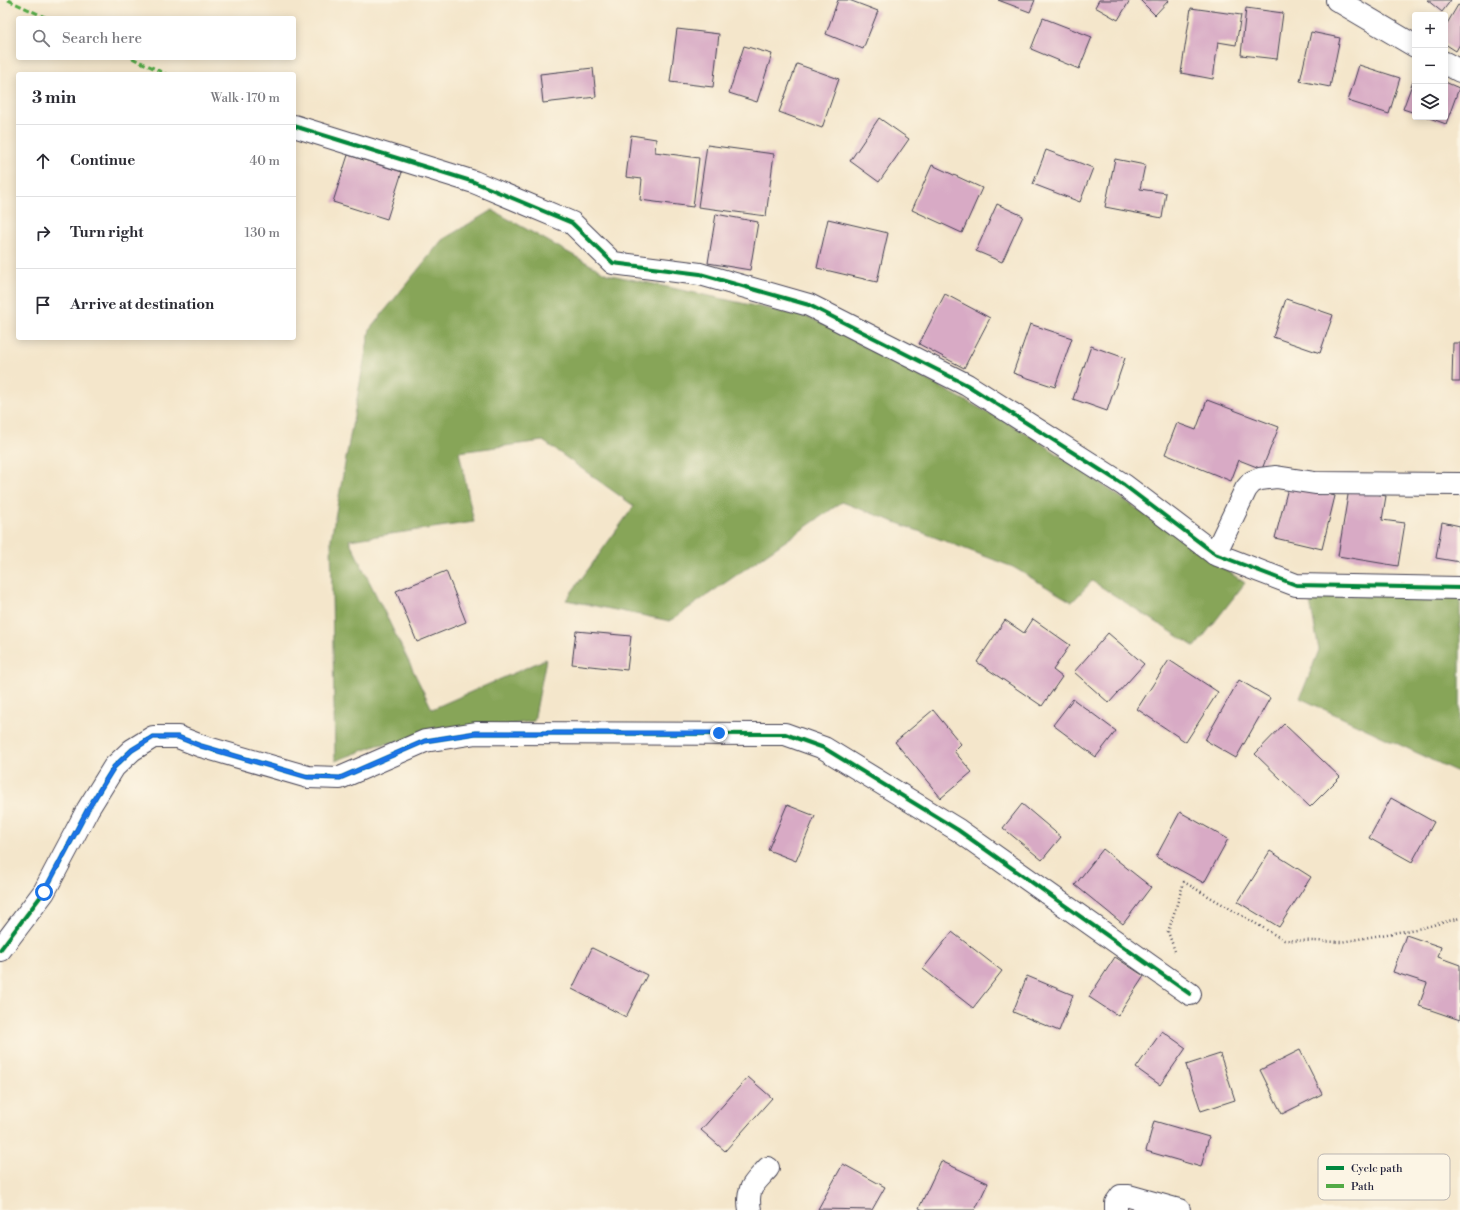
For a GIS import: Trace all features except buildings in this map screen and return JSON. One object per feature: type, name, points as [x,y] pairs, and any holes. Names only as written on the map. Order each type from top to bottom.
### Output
[{"type":"street","points":[[1337,0],[1412,44]]},
{"type":"street","points":[[1448,65],[1460,71]]},
{"type":"street","points":[[296,127],[474,182],[572,223],[613,263],[700,274],[810,305],[967,385],[1124,485],[1215,554],[1296,585],[1460,588]]},
{"type":"street","points":[[1215,554],[1246,489],[1252,482],[1260,478],[1276,477],[1315,483],[1460,484]]},
{"type":"street","points":[[0,950],[44,892],[88,809],[114,767],[132,750],[153,737],[178,737],[201,746],[308,777],[340,778],[425,741],[476,733],[785,734],[824,748],[958,830],[1190,994]]},
{"type":"street","points":[[750,1210],[748,1198],[749,1189],[768,1168]]},
{"type":"street","points":[[1116,1210],[1116,1202],[1121,1196],[1129,1196],[1179,1210]]},
{"type":"path","points":[[1175,953],[1168,932],[1184,882],[1284,940],[1341,942],[1422,928],[1460,918]]},
{"type":"green space","points":[[492,210],[607,274],[811,318],[1030,435],[1245,583],[1195,647],[1092,581],[1072,602],[1013,567],[842,502],[670,621],[566,600],[634,506],[543,441],[459,452],[474,522],[349,540],[432,709],[546,659],[534,721],[378,745],[335,761],[331,539],[370,329],[442,240]]},
{"type":"green space","points":[[1460,592],[1460,773],[1300,698],[1319,650],[1309,597]]},
{"type":"marked path","points":[[8,0],[43,16]]},
{"type":"marked path","points":[[136,60],[162,72]]},
{"type":"cycle path","points":[[296,127],[474,182],[572,223],[613,263],[700,274],[809,305],[967,385],[1124,485],[1215,554],[1296,585],[1460,588]]},
{"type":"cycle path","points":[[0,950],[44,892],[88,809],[114,767],[132,750],[153,737],[178,737],[201,746],[308,777],[340,778],[425,741],[476,733],[785,734],[824,748],[958,830],[1190,994]]},
{"type":"route","points":[[44,892],[88,809],[114,767],[132,750],[153,737],[178,737],[201,746],[308,777],[340,778],[425,741],[476,733],[719,733]]}]
